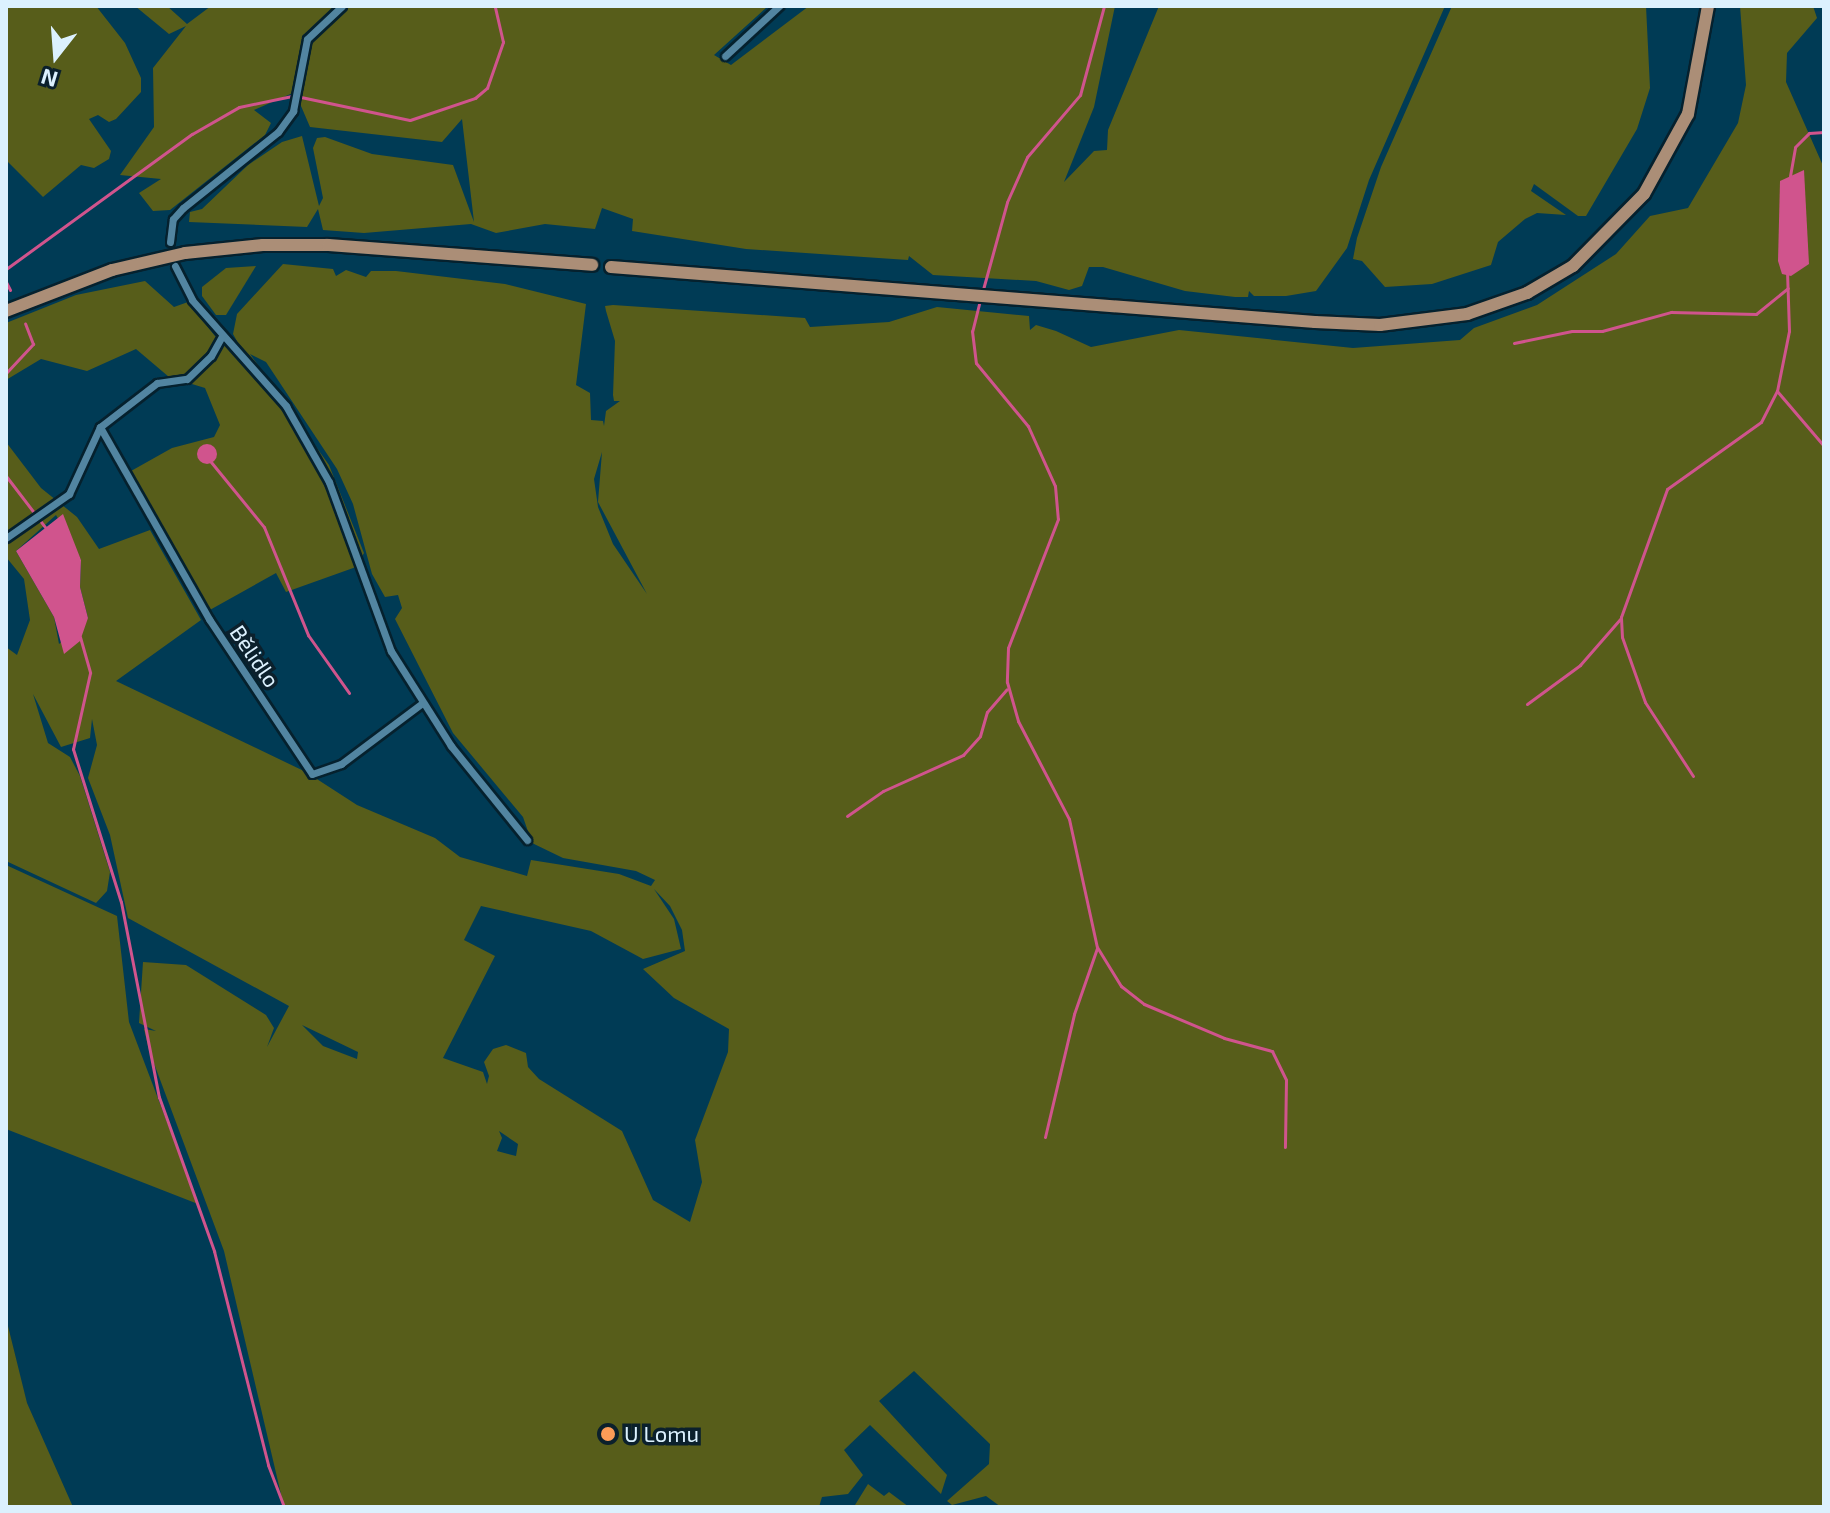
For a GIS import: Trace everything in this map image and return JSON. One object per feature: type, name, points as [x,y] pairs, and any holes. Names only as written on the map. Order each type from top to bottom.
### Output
[{"type":"main road","points":[[611,267],[1109,307],[1380,325],[1467,314],[1527,293],[1573,266],[1611,232],[1660,172],[1699,79],[1708,6]]},
{"type":"main road","points":[[6,311],[112,270],[185,253],[263,245],[328,245],[592,265]]},
{"type":"street","points":[[170,242],[173,219],[183,208],[278,132],[293,111],[307,39],[342,6]]},
{"type":"street","points":[[725,56],[779,6]]},
{"type":"street","points":[[175,266],[183,286],[222,336],[286,406],[329,482],[391,651],[421,704],[527,840]]},
{"type":"street","points":[[6,538],[69,494],[100,427],[157,383],[187,379],[211,356],[222,336]]},
{"type":"street","name":"Bělidlo","points":[[100,427],[209,619],[312,774],[341,764],[421,704]]},
{"type":"green space","points":[[6,6],[96,6],[125,43],[141,78],[141,92],[116,119],[109,122],[98,115],[89,119],[111,151],[109,159],[94,168],[81,165],[43,197],[6,160]]},
{"type":"green space","points":[[135,6],[167,6],[187,24],[211,6],[768,6],[714,55],[731,65],[809,6],[1115,6],[1094,107],[1064,182],[1094,151],[1107,150],[1108,130],[1159,6],[1445,6],[1369,180],[1347,248],[1316,291],[1286,296],[1254,296],[1249,291],[1248,297],[1235,297],[1185,291],[1103,267],[1089,267],[1082,286],[1069,290],[1036,281],[933,275],[909,256],[908,260],[746,249],[632,231],[633,219],[602,208],[595,229],[545,224],[496,233],[471,224],[364,233],[323,230],[318,209],[307,227],[189,222],[190,212],[202,209],[248,165],[282,142],[302,136],[319,206],[323,198],[313,148],[317,138],[325,137],[372,154],[453,165],[474,222],[462,119],[442,142],[310,127],[295,92],[254,110],[271,123],[265,135],[170,210],[153,211],[139,193],[161,179],[120,175],[154,127],[153,68],[186,26],[169,34]]},
{"type":"green space","points":[[1452,6],[1646,6],[1650,88],[1637,129],[1586,216],[1578,216],[1534,184],[1531,191],[1566,215],[1537,213],[1525,219],[1498,242],[1491,265],[1432,284],[1385,287],[1362,261],[1353,259],[1357,238],[1381,167]]},
{"type":"green space","points":[[1740,6],[1813,6],[1817,18],[1787,53],[1786,82],[1824,168],[1824,1507],[1001,1507],[986,1496],[952,1505],[947,1501],[989,1464],[990,1444],[914,1371],[879,1401],[947,1475],[941,1494],[870,1425],[844,1450],[863,1475],[848,1494],[822,1497],[819,1507],[284,1507],[224,1251],[149,1050],[144,1029],[156,1031],[139,1023],[143,962],[186,965],[266,1015],[274,1028],[267,1047],[289,1006],[128,918],[110,835],[88,778],[97,745],[92,719],[90,738],[61,747],[33,694],[48,743],[70,757],[80,776],[110,872],[107,891],[96,903],[6,861],[6,647],[17,655],[30,620],[24,579],[6,557],[6,442],[41,488],[77,517],[99,549],[150,530],[201,620],[116,681],[306,772],[357,805],[435,838],[460,857],[527,876],[531,860],[619,874],[651,886],[655,880],[636,871],[563,858],[532,843],[523,817],[453,733],[395,619],[402,608],[398,595],[385,597],[372,574],[353,504],[337,469],[266,362],[250,354],[329,465],[364,553],[356,567],[286,592],[276,573],[208,611],[131,471],[172,448],[214,437],[220,425],[205,388],[169,377],[136,349],[87,371],[41,359],[6,380],[6,323],[76,295],[145,281],[174,307],[188,302],[215,336],[238,343],[233,334],[237,314],[283,264],[333,269],[336,276],[346,270],[366,277],[371,271],[396,271],[505,284],[586,304],[576,385],[590,393],[591,420],[603,421],[604,426],[606,411],[620,401],[614,401],[613,395],[615,341],[605,306],[613,305],[805,318],[810,327],[889,322],[937,307],[1029,316],[1030,330],[1036,325],[1091,347],[1179,330],[1353,348],[1460,340],[1474,328],[1537,305],[1616,254],[1650,216],[1688,208],[1738,123],[1746,85]],"holes":[[[602,452],[598,502],[647,594],[613,544],[598,507],[594,479]],[[56,515],[81,560],[80,587],[88,618],[59,644],[54,617],[16,551]],[[654,889],[670,906],[682,930],[685,951],[643,969],[674,998],[729,1029],[728,1052],[695,1140],[702,1182],[690,1222],[653,1200],[622,1131],[539,1079],[528,1067],[526,1053],[506,1045],[493,1049],[484,1062],[489,1076],[487,1084],[483,1072],[443,1058],[495,956],[464,940],[481,906],[591,931],[643,959],[681,949],[674,919]],[[302,1025],[358,1052],[357,1059],[323,1046]],[[499,1131],[518,1144],[516,1156],[497,1151],[502,1138]]]},
{"type":"green space","points":[[256,266],[226,315],[216,315],[202,296],[202,287],[226,268]]},
{"type":"green space","points":[[6,865],[117,916],[129,1022],[198,1204],[6,1129]]},
{"type":"green space","points":[[6,1318],[27,1403],[73,1507],[6,1507]]},
{"type":"green space","points":[[868,1484],[884,1496],[889,1492],[909,1507],[855,1505]]},
{"type":"shaded area","points":[[1804,170],[1809,264],[1791,276],[1782,274],[1778,261],[1780,181]]},
{"type":"shaded area","points":[[207,444],[214,447],[217,454],[214,461],[207,464],[200,461],[197,454],[200,447]]},
{"type":"shaded area","points":[[63,514],[81,560],[80,587],[88,618],[80,641],[64,654],[54,617],[16,551]]},
{"type":"waterway","points":[[296,96],[410,120],[475,98],[487,88],[503,42],[495,6]]},
{"type":"waterway","points":[[982,293],[1007,202],[1027,157],[1080,95],[1104,6]]},
{"type":"waterway","points":[[6,269],[192,134],[239,107],[292,96]]},
{"type":"waterway","points":[[1790,176],[1795,147],[1809,133],[1824,132]]},
{"type":"waterway","points":[[1693,776],[1645,702],[1622,637],[1621,617],[1667,489],[1761,422],[1777,391],[1789,331],[1787,272]]},
{"type":"waterway","points":[[6,282],[10,290]]},
{"type":"waterway","points":[[1514,343],[1572,331],[1602,331],[1671,312],[1756,314],[1788,288]]},
{"type":"waterway","points":[[980,300],[972,331],[976,363],[1028,426],[1055,486],[1058,519],[1008,648],[1007,682],[1018,721],[1069,819],[1097,947],[1121,986],[1144,1004],[1224,1038],[1272,1051],[1286,1080],[1285,1147]]},
{"type":"waterway","points":[[6,373],[33,344],[25,323]]},
{"type":"waterway","points":[[1777,391],[1824,446]]},
{"type":"waterway","points":[[211,462],[264,527],[308,635],[349,693]]},
{"type":"waterway","points":[[6,476],[45,527]]},
{"type":"waterway","points":[[1527,704],[1580,665],[1621,618]]},
{"type":"waterway","points":[[80,637],[90,673],[73,749],[121,902],[159,1097],[214,1251],[268,1465],[284,1507]]},
{"type":"waterway","points":[[847,816],[883,791],[963,755],[980,736],[987,712],[1007,689]]},
{"type":"waterway","points":[[1045,1137],[1074,1014],[1097,948]]},
{"type":"place","name":"U Lomu","points":[[608,1434]]}]
